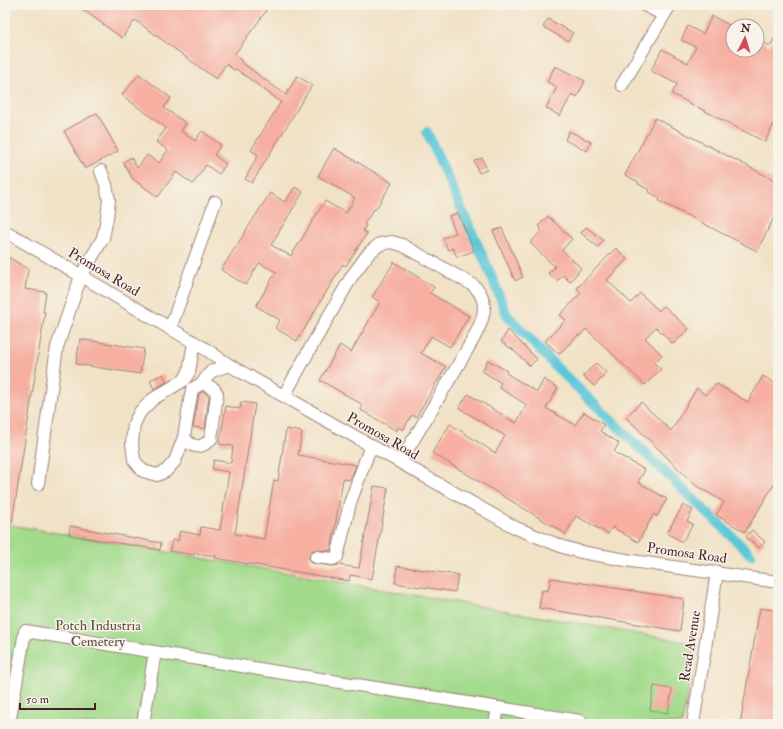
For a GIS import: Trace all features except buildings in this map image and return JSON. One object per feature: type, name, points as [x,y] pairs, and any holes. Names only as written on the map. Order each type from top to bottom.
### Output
[{"type":"street","points":[[622,85],[667,10],[644,5]]},
{"type":"street","points":[[38,484],[57,347],[81,276],[103,238],[109,200],[101,171]]},
{"type":"street","points":[[170,329],[215,202]]},
{"type":"street","name":"Promosa Road","points":[[5,231],[194,342],[230,365],[516,528],[563,547],[632,561],[717,572],[778,582]]},
{"type":"street","points":[[284,396],[352,276],[373,248],[380,244],[392,242],[402,245],[424,257],[473,285],[482,296],[484,302],[483,316],[462,358],[400,462]]},
{"type":"street","points":[[194,342],[189,372],[184,380],[153,399],[140,412],[134,424],[132,443],[134,460],[144,471],[157,475],[166,471],[175,461],[184,437],[192,389],[203,383],[212,371],[230,365]]},
{"type":"street","points":[[184,437],[188,444],[198,447],[206,444],[211,439],[217,394],[214,389],[203,383]]},
{"type":"street","points":[[316,557],[333,559],[337,557],[350,504],[371,446]]},
{"type":"street","name":"Read Avenue","points":[[693,724],[717,572]]},
{"type":"street","points":[[10,724],[25,631],[580,721],[580,724]]},
{"type":"street","points":[[143,724],[155,652]]},
{"type":"street","points":[[495,724],[498,708]]},
{"type":"green space","name":"Potch Industria Cemetery","points":[[5,524],[697,644],[682,724],[5,724]]},
{"type":"waterway","points":[[427,132],[489,270],[507,315],[557,368],[751,555]]}]
